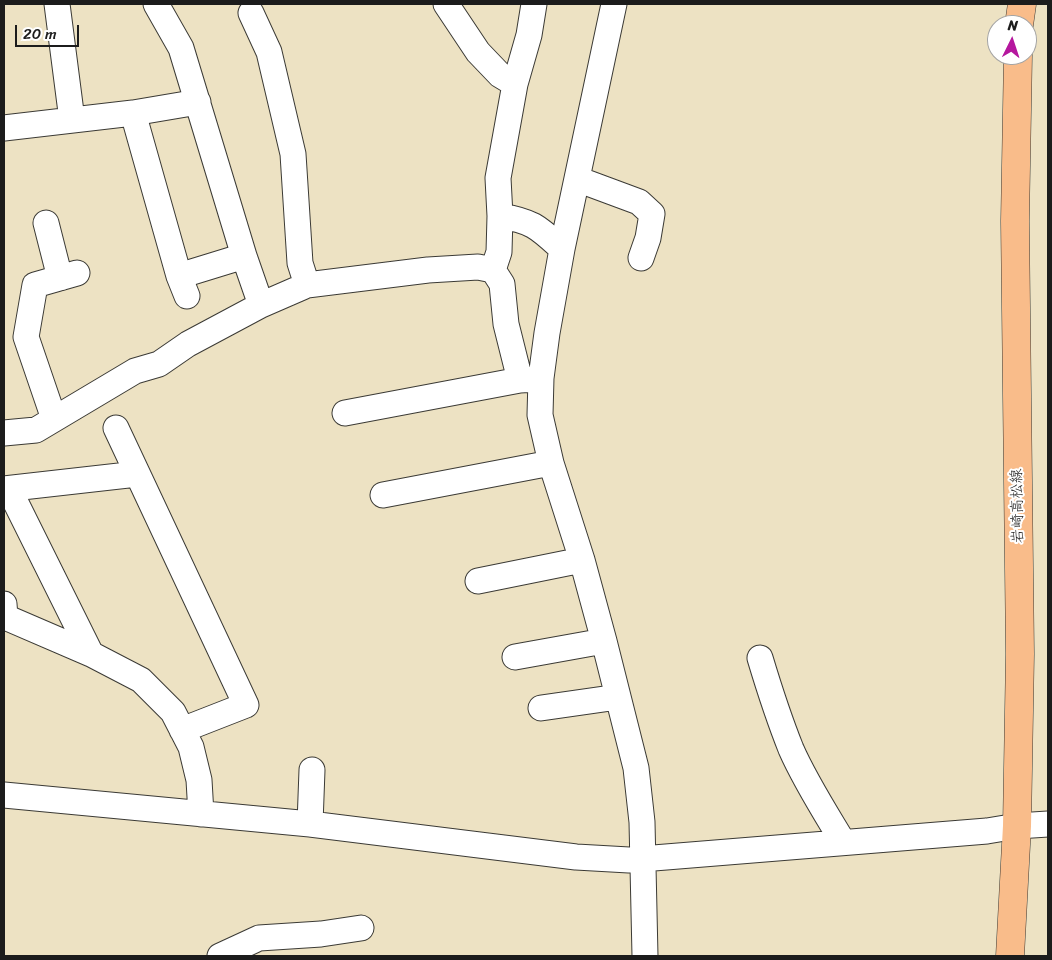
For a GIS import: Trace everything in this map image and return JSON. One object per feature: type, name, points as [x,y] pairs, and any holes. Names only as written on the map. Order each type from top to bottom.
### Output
[{"type":"main road","name":"岩崎高松線","points":[[1010,956],[1017,826],[1020,654],[1015,221],[1018,65]]},
{"type":"street","points":[[57,4],[72,120]]},
{"type":"street","points":[[156,4],[181,48],[244,256],[261,305]]},
{"type":"street","points":[[446,4],[478,52],[500,75],[515,84]]},
{"type":"street","points":[[493,270],[499,252],[498,178],[515,84],[529,34],[534,4]]},
{"type":"street","points":[[531,379],[547,333],[562,249],[614,4]]},
{"type":"street","points":[[251,13],[269,52],[293,154],[300,262],[307,285]]},
{"type":"street","points":[[4,128],[133,113],[198,102]]},
{"type":"street","points":[[133,113],[183,286],[244,256]]},
{"type":"street","points":[[577,179],[640,202],[652,214],[648,238],[641,258]]},
{"type":"street","points":[[500,216],[518,219],[537,226],[562,249]]},
{"type":"street","points":[[46,223],[68,276],[34,285],[26,338],[54,419]]},
{"type":"street","points":[[4,433],[36,430],[135,371],[159,364],[188,344],[261,305],[307,285],[428,270],[478,266],[493,270],[502,284],[506,324],[531,379],[551,463],[582,560],[636,768],[642,822],[645,956]]},
{"type":"street","points":[[345,413],[531,379]]},
{"type":"street","points":[[116,428],[246,705],[182,730]]},
{"type":"street","points":[[382,495],[551,463]]},
{"type":"street","points":[[91,654],[6,489],[137,474]]},
{"type":"street","points":[[478,581],[582,560]]},
{"type":"street","points":[[4,613],[141,680],[173,712],[191,747],[199,780],[201,814]]},
{"type":"street","points":[[515,657],[604,641]]},
{"type":"street","points":[[760,658],[792,750],[826,815],[844,842]]},
{"type":"street","points":[[541,708],[618,697]]},
{"type":"street","points":[[310,824],[312,770]]},
{"type":"street","points":[[4,795],[310,824],[576,857],[629,860],[987,831],[1017,826],[1048,824]]},
{"type":"street","points":[[220,956],[259,938],[321,934],[361,928]]}]
